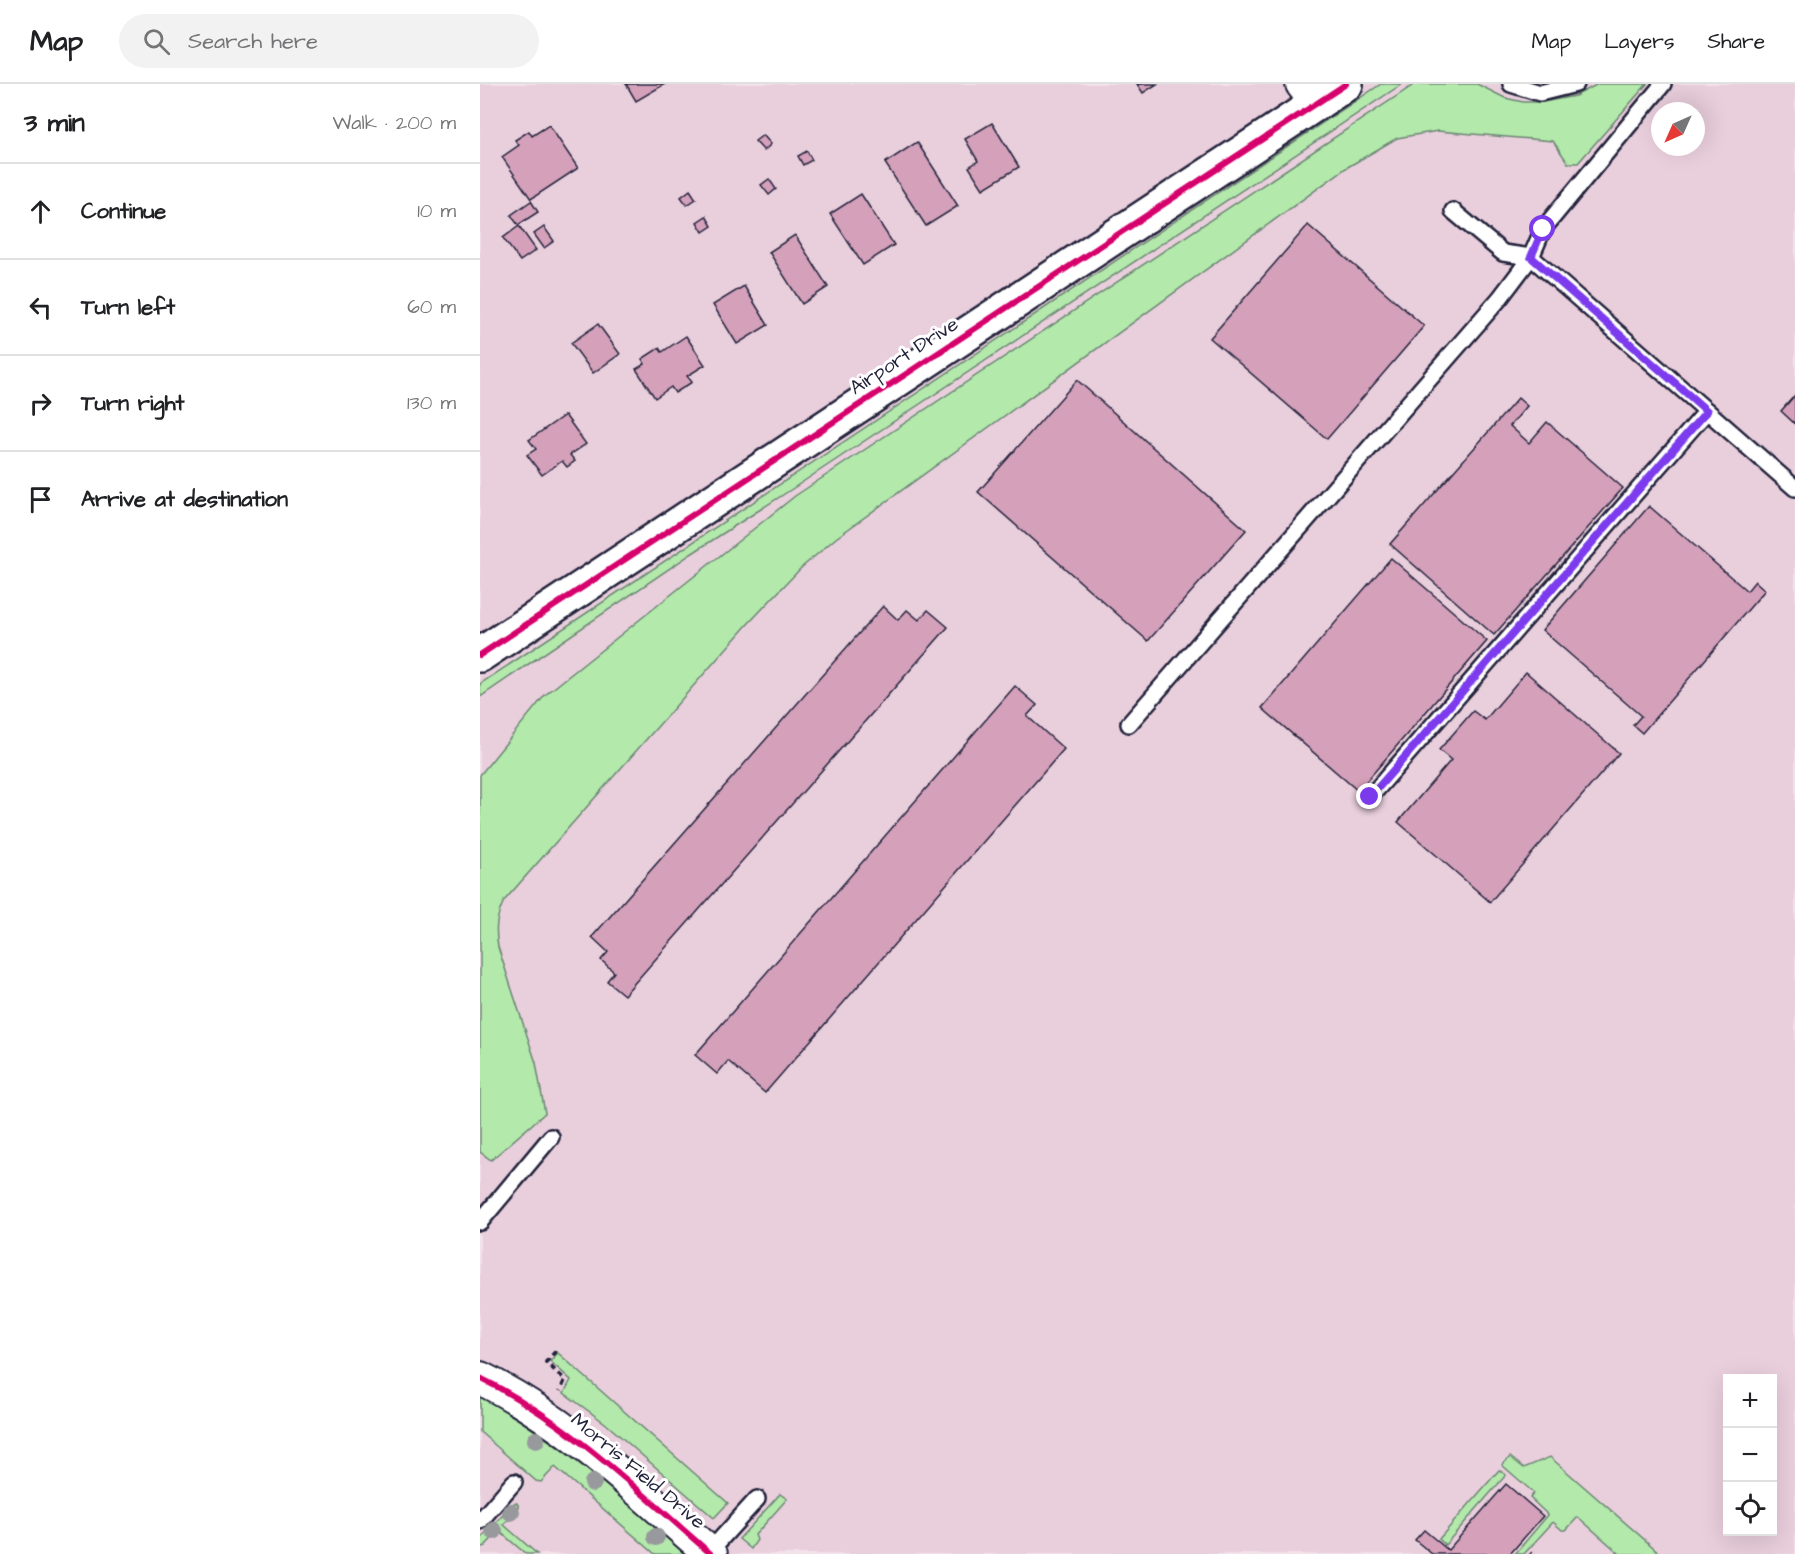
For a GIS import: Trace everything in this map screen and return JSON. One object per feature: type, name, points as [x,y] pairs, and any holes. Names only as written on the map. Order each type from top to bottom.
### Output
[{"type":"street","name":"Airport Drive","points":[[480,655],[1310,94],[1346,84]]},
{"type":"street","name":"Morris Field Drive","points":[[480,1378],[559,1425],[710,1553]]},
{"type":"lane","points":[[1511,84],[1540,93],[1576,84]]},
{"type":"lane","points":[[1129,724],[1500,298],[1531,257],[1543,229],[1663,84]]},
{"type":"lane","points":[[1454,211],[1503,253],[1531,257],[1795,488]]},
{"type":"lane","points":[[1370,797],[1707,411]]},
{"type":"lane","points":[[480,1222],[551,1137]]},
{"type":"lane","points":[[480,1521],[514,1482]]},
{"type":"lane","points":[[710,1553],[757,1499]]},
{"type":"path","points":[[555,1351],[546,1362],[566,1380],[559,1394]]},
{"type":"shaded area","points":[[480,84],[1795,84],[1795,1554],[480,1554]]},
{"type":"green space","points":[[1381,84],[1402,84],[691,554],[480,697],[480,684]]},
{"type":"green space","points":[[1415,84],[1477,84],[1505,98],[1523,102],[1543,102],[1575,96],[1598,84],[1647,84],[1578,163],[1568,163],[1553,141],[1438,131],[1397,138],[1346,168],[836,538],[801,568],[747,625],[504,901],[497,923],[498,947],[536,1063],[545,1113],[491,1160],[480,1152],[480,775],[545,695],[795,496]]},
{"type":"green space","points":[[558,1353],[728,1503],[714,1518],[605,1423],[564,1393],[571,1380],[550,1361]]},
{"type":"green space","points":[[480,1396],[561,1450],[612,1490],[685,1554],[655,1554],[555,1467],[541,1482],[536,1481],[480,1432]]},
{"type":"green space","points":[[1510,1457],[1524,1468],[1550,1457],[1661,1554],[1620,1554],[1578,1517],[1566,1530],[1562,1530],[1553,1522],[1524,1554],[1515,1554],[1548,1515],[1530,1498],[1534,1493],[1502,1465]]},
{"type":"green space","points":[[1499,1470],[1506,1475],[1445,1545],[1439,1539]]},
{"type":"green space","points":[[780,1494],[787,1499],[755,1535],[757,1540],[751,1549],[739,1539]]},
{"type":"green space","points":[[514,1503],[517,1503],[519,1507],[504,1525],[537,1554],[526,1554],[499,1531],[485,1546],[480,1546],[480,1540]]},
{"type":"building","points":[[626,84],[665,84],[636,101]]},
{"type":"building","points":[[1137,84],[1157,84],[1143,93]]},
{"type":"building","points":[[992,123],[1019,167],[983,189],[969,167],[978,161],[965,139]]},
{"type":"building","points":[[549,125],[578,168],[531,199],[502,157],[519,145],[515,140],[529,131],[532,136]]},
{"type":"building","points":[[763,135],[771,144],[764,151],[755,141]]},
{"type":"building","points":[[917,142],[958,206],[926,226],[885,163]]},
{"type":"building","points":[[807,151],[812,160],[803,165],[798,156]]},
{"type":"building","points":[[769,179],[776,189],[769,195],[761,185]]},
{"type":"building","points":[[690,190],[696,199],[687,205],[681,197]]},
{"type":"building","points":[[861,194],[894,245],[863,265],[830,214]]},
{"type":"building","points":[[531,201],[538,212],[518,225],[511,215]]},
{"type":"building","points":[[706,216],[712,226],[703,232],[697,222]]},
{"type":"building","points":[[1308,225],[1424,326],[1327,439],[1210,338]]},
{"type":"building","points":[[519,226],[536,250],[520,261],[503,238]]},
{"type":"building","points":[[544,227],[554,241],[544,248],[534,234]]},
{"type":"building","points":[[795,235],[828,287],[802,304],[769,252]]},
{"type":"building","points":[[744,286],[768,325],[737,344],[713,305]]},
{"type":"building","points":[[598,324],[620,354],[593,373],[571,343]]},
{"type":"building","points":[[686,336],[705,365],[687,376],[692,382],[675,393],[671,387],[655,398],[636,369],[645,364],[642,359],[659,348],[662,352]]},
{"type":"building","points":[[1077,380],[1246,530],[1148,641],[978,492]]},
{"type":"building","points":[[1795,395],[1795,424],[1781,411]]},
{"type":"building","points":[[1518,398],[1527,406],[1510,426],[1529,443],[1547,422],[1623,488],[1494,635],[1390,544]]},
{"type":"building","points":[[565,415],[586,444],[570,455],[575,461],[567,467],[562,461],[542,475],[527,455],[536,449],[529,440]]},
{"type":"building","points":[[1649,506],[1747,591],[1755,581],[1765,590],[1642,733],[1633,725],[1641,716],[1542,630]]},
{"type":"building","points":[[1391,558],[1487,641],[1358,791],[1262,708]]},
{"type":"building","points":[[883,606],[898,620],[907,610],[919,620],[928,610],[948,627],[624,995],[607,981],[614,972],[601,960],[608,952],[592,937]]},
{"type":"building","points":[[1526,672],[1619,753],[1490,902],[1398,822],[1451,760],[1439,750],[1473,711],[1485,720]]},
{"type":"building","points":[[1015,686],[1037,705],[1027,716],[1064,749],[765,1093],[728,1061],[717,1074],[695,1055]]},
{"type":"building","points":[[1506,1484],[1543,1516],[1510,1554],[1432,1554],[1415,1540],[1424,1530],[1448,1550]]},
{"type":"cycle path","points":[[480,655],[1346,84]]},
{"type":"cycle path","points":[[480,1378],[512,1395],[573,1436],[711,1554]]},
{"type":"route","points":[[1370,797],[1707,411],[1531,257],[1543,229]]}]
